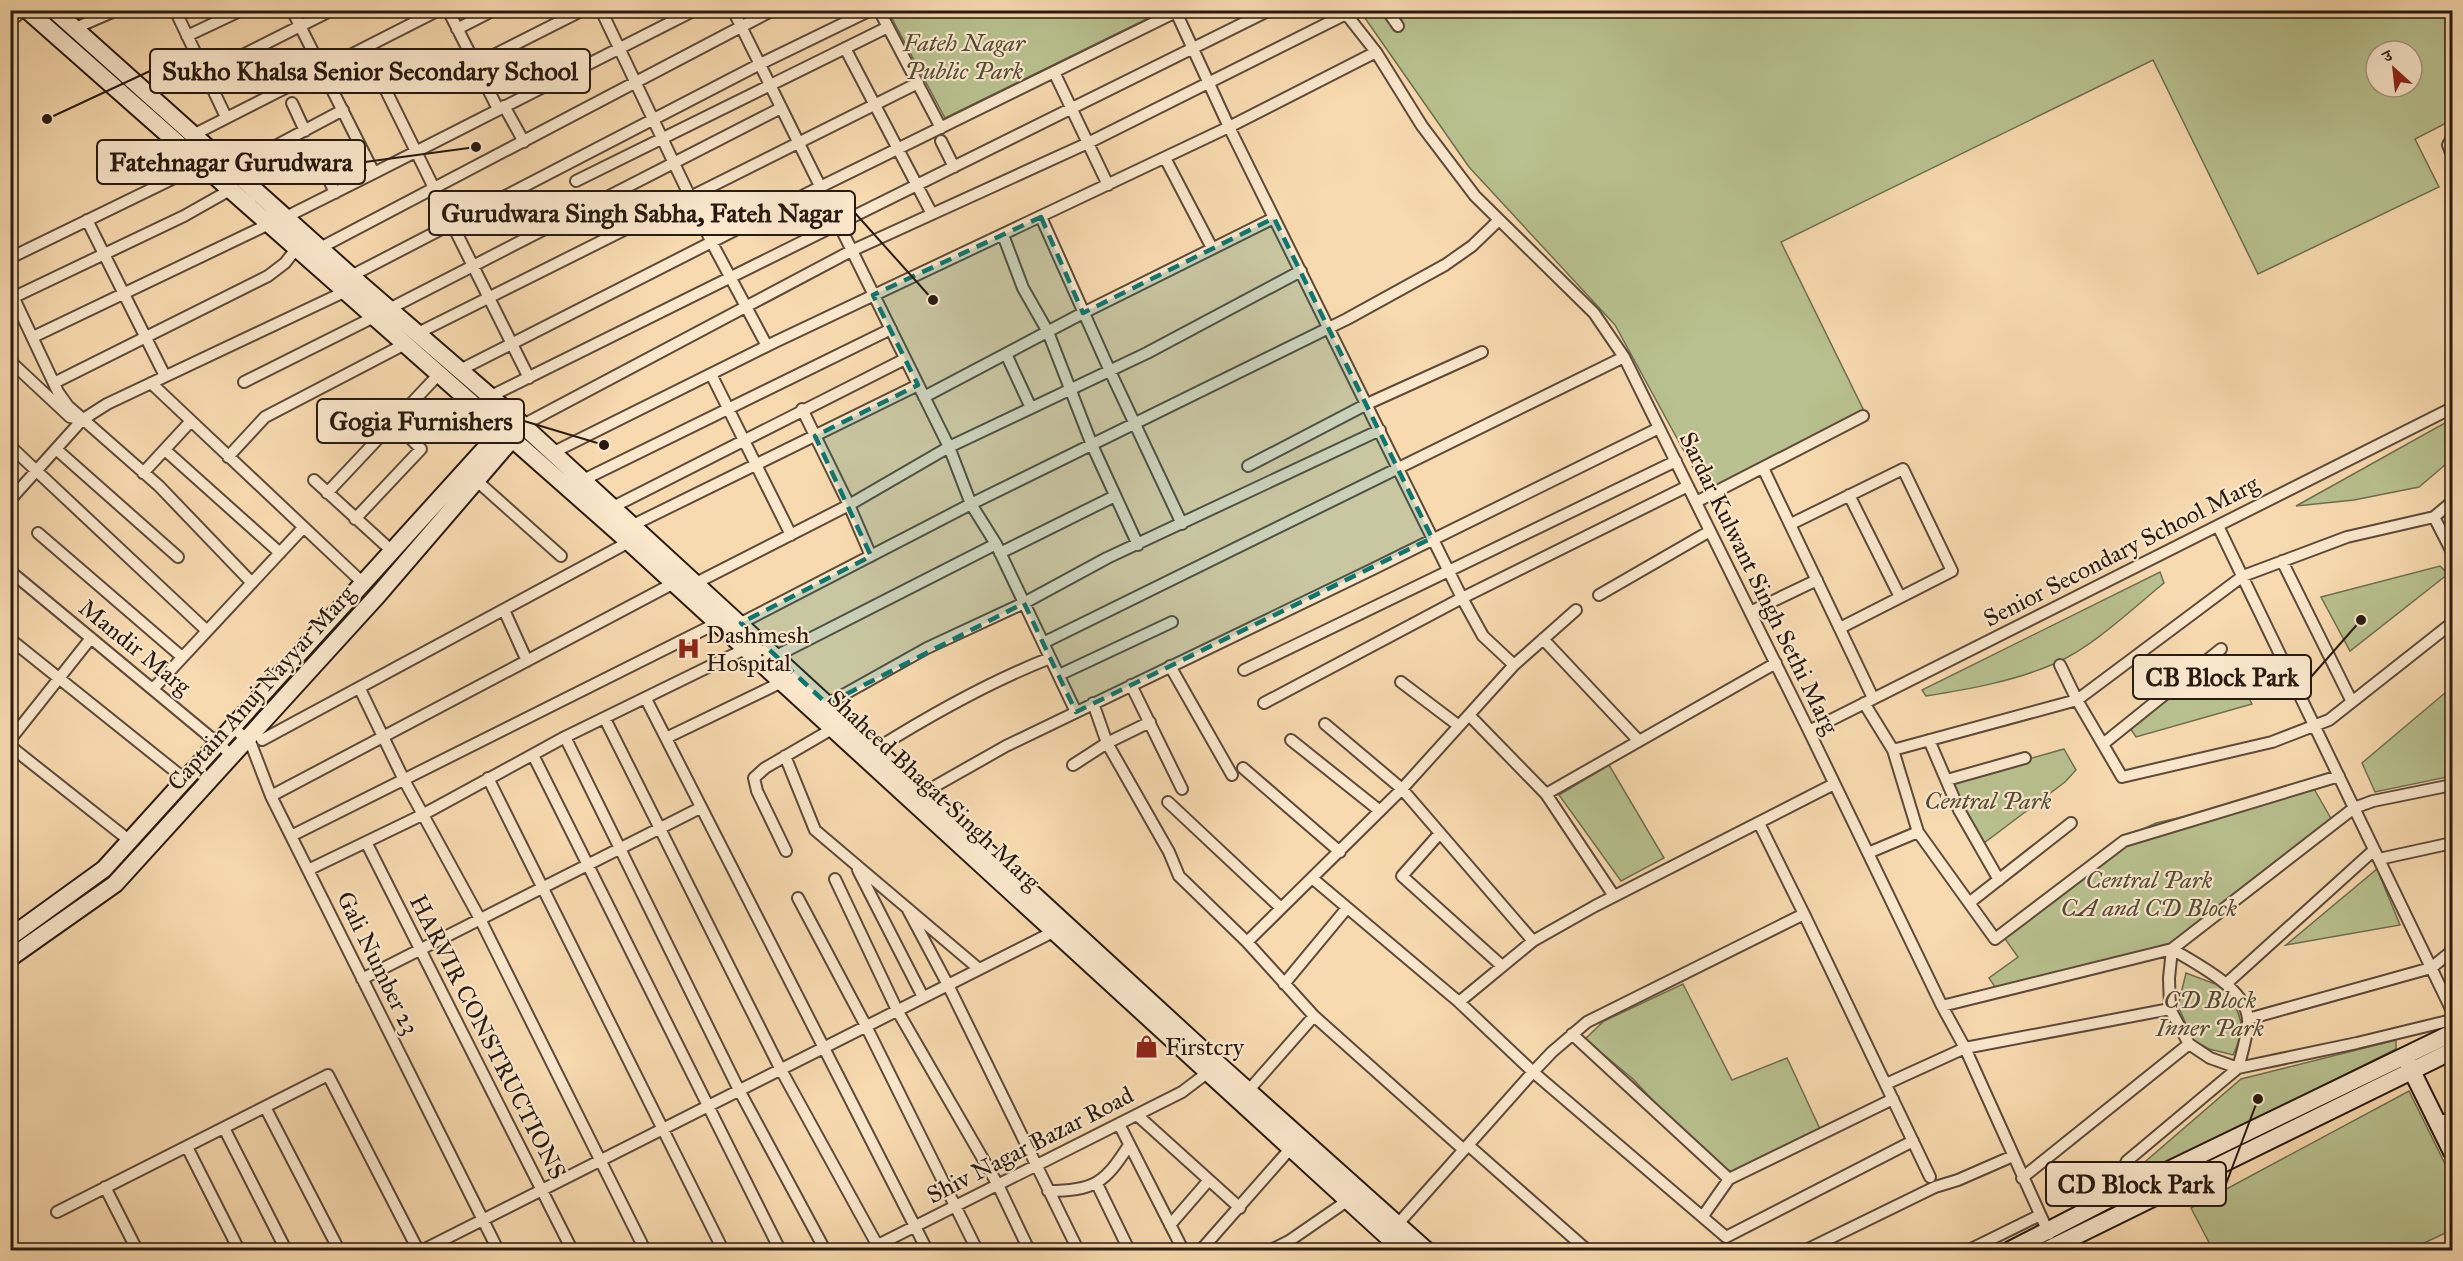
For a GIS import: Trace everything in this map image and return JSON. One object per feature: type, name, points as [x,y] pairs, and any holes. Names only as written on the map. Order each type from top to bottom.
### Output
[{"type":"main road","name":"Shaheed Bhagat Singh Marg","points":[[25,10],[374,317],[460,370],[491,396],[924,793],[1212,1068],[1290,1149],[1402,1251]]},
{"type":"main road","name":"Shaheed Bhagat Singh Marg","points":[[55,11],[389,309],[439,374],[629,542],[1053,932],[1212,1068],[1248,1091],[1426,1251]]},
{"type":"main road","points":[[507,434],[518,421]]},
{"type":"main road","name":"Captain Anuj Nayyar Marg","points":[[10,958],[115,884],[234,756],[255,740],[477,481],[507,434]]},
{"type":"main road","name":"Captain Anuj Nayyar Marg","points":[[10,937],[104,869],[393,552],[507,434]]},
{"type":"main road","points":[[2010,1251],[2052,1245],[2408,1063],[2452,1033]]},
{"type":"main road","points":[[2052,1245],[2115,1196],[2408,1063],[2452,1051]]},
{"type":"main road","points":[[2408,1063],[2445,1120],[2452,1152]]},
{"type":"street","points":[[10,21],[25,10]]},
{"type":"street","points":[[55,11],[72,14],[90,10]]},
{"type":"street","points":[[73,29],[117,10]]},
{"type":"street","points":[[175,10],[226,117]]},
{"type":"street","points":[[187,36],[242,10]]},
{"type":"street","points":[[292,10],[374,173]]},
{"type":"street","points":[[205,74],[332,10]]},
{"type":"street","points":[[193,135],[365,48],[426,14],[439,10]]},
{"type":"street","points":[[448,10],[501,108],[524,142]]},
{"type":"street","points":[[457,29],[494,10]]},
{"type":"street","points":[[476,64],[583,10]]},
{"type":"street","points":[[601,10],[712,243],[767,346]]},
{"type":"street","points":[[286,218],[695,10]]},
{"type":"street","points":[[733,10],[949,447],[971,504],[998,549],[1076,712]]},
{"type":"street","points":[[320,248],[773,10]]},
{"type":"street","points":[[351,276],[652,119],[871,10]]},
{"type":"street","points":[[879,10],[941,128]]},
{"type":"street","points":[[491,396],[1270,10]]},
{"type":"street","points":[[1387,10],[1398,26]]},
{"type":"street","points":[[460,370],[1178,11],[1229,128],[1462,598],[1483,636],[1514,665]]},
{"type":"street","points":[[518,421],[746,307],[852,251],[1088,143],[1345,12]]},
{"type":"street","name":"Sardar Kulwant Singh Sethi Marg","points":[[1345,12],[1376,52],[1422,126],[1475,196],[1594,313],[1624,357],[1809,730],[1942,1006],[1965,1048],[2052,1245]]},
{"type":"street","points":[[576,181],[888,27]]},
{"type":"street","points":[[365,48],[434,188]]},
{"type":"street","points":[[845,48],[932,214]]},
{"type":"street","points":[[552,453],[873,295],[1229,128],[1376,52]]},
{"type":"street","points":[[1054,72],[1108,185]]},
{"type":"street","points":[[228,457],[265,417],[489,298],[918,83]]},
{"type":"street","points":[[292,103],[304,131]]},
{"type":"street","points":[[389,309],[781,108]]},
{"type":"street","points":[[232,169],[343,110]]},
{"type":"street","points":[[2452,138],[2448,145],[2452,155]]},
{"type":"street","points":[[941,141],[954,166]]},
{"type":"street","points":[[316,152],[335,193]]},
{"type":"street","points":[[1166,158],[1212,248]]},
{"type":"street","points":[[10,258],[201,165]]},
{"type":"street","points":[[230,190],[184,216],[105,255],[12,296],[54,383],[68,406],[143,473],[252,583]]},
{"type":"street","points":[[1041,217],[1083,313],[1182,524]]},
{"type":"street","points":[[924,397],[1083,313],[1274,218]]},
{"type":"street","points":[[87,220],[165,376]]},
{"type":"street","points":[[741,623],[971,504],[1329,328],[1444,265],[1472,246],[1499,220]]},
{"type":"street","points":[[33,337],[125,295],[269,224]]},
{"type":"street","points":[[452,224],[529,378]]},
{"type":"street","points":[[1003,235],[1023,288],[1048,332],[1069,392],[1138,545]]},
{"type":"street","points":[[54,383],[268,276],[285,263],[296,249]]},
{"type":"street","points":[[696,583],[849,505],[949,447],[1069,392],[1109,369],[1147,353],[1301,271]]},
{"type":"street","points":[[10,500],[82,420],[107,404],[344,292]]},
{"type":"street","points":[[244,382],[374,317]]},
{"type":"street","points":[[583,480],[891,329]]},
{"type":"street","points":[[1248,465],[1367,404],[1482,352]]},
{"type":"street","points":[[1006,354],[1031,408]]},
{"type":"street","points":[[1043,643],[1624,357]]},
{"type":"street","points":[[613,507],[802,409],[905,359]]},
{"type":"street","points":[[10,361],[70,417],[82,420]]},
{"type":"street","points":[[327,493],[439,374]]},
{"type":"street","points":[[711,374],[791,535]]},
{"type":"street","points":[[152,383],[364,584]]},
{"type":"street","points":[[633,525],[918,385]]},
{"type":"street","name":"Senior Secondary School Marg","points":[[1809,730],[2452,408]]},
{"type":"street","points":[[802,409],[871,555]]},
{"type":"street","points":[[1696,502],[1863,416]]},
{"type":"street","points":[[143,473],[191,421]]},
{"type":"street","points":[[355,519],[422,448],[394,422]]},
{"type":"street","points":[[924,793],[1006,746],[1659,428]]},
{"type":"street","points":[[827,704],[927,648],[1024,603],[1107,558],[1380,430]]},
{"type":"street","points":[[10,446],[207,630]]},
{"type":"street","points":[[56,449],[178,557]]},
{"type":"street","points":[[165,450],[280,553]]},
{"type":"street","points":[[1244,670],[1676,461]]},
{"type":"street","points":[[1763,468],[1840,628],[1869,701],[1893,750],[1918,832],[1995,939],[2124,841],[2339,776]]},
{"type":"street","points":[[1791,524],[1902,468],[1952,571],[1840,628]]},
{"type":"street","points":[[314,480],[393,552]]},
{"type":"street","points":[[477,481],[561,556]]},
{"type":"street","points":[[1263,703],[1462,598],[1688,486]]},
{"type":"street","points":[[1849,495],[1900,597]]},
{"type":"street","points":[[776,656],[998,549],[1116,496]]},
{"type":"street","points":[[1893,750],[2077,700],[2223,588],[2243,576],[2347,537],[2434,517],[2452,502]]},
{"type":"street","points":[[2434,517],[2452,552]]},
{"type":"street","points":[[2218,526],[2452,1011]]},
{"type":"street","points":[[153,689],[303,528]]},
{"type":"street","points":[[1599,595],[1710,531]]},
{"type":"street","points":[[38,533],[182,657]]},
{"type":"street","points":[[255,740],[360,688],[629,542]]},
{"type":"street","points":[[2282,561],[2352,702]]},
{"type":"street","name":"Mandir Marg","points":[[10,571],[234,756]]},
{"type":"street","points":[[1750,612],[1817,580]]},
{"type":"street","points":[[271,796],[674,583]]},
{"type":"street","points":[[504,610],[527,661]]},
{"type":"street","points":[[1247,942],[1402,789],[1514,665],[1576,610]]},
{"type":"street","points":[[1059,675],[1172,622]]},
{"type":"street","points":[[291,836],[717,623]]},
{"type":"street","points":[[2061,665],[2077,700],[2122,777],[2272,742],[2329,720],[2452,623]]},
{"type":"street","points":[[10,740],[91,638]]},
{"type":"street","points":[[10,639],[186,780]]},
{"type":"street","points":[[1543,639],[1638,740]]},
{"type":"street","points":[[308,870],[424,814],[565,737],[745,649]]},
{"type":"street","points":[[2103,744],[2221,649]]},
{"type":"street","points":[[876,749],[1004,676],[1050,658]]},
{"type":"street","points":[[1546,794],[1776,663]]},
{"type":"street","points":[[1170,666],[1232,775]]},
{"type":"street","points":[[666,738],[782,682]]},
{"type":"street","points":[[1401,682],[1459,726]]},
{"type":"street","points":[[1131,685],[1182,789]]},
{"type":"street","points":[[360,688],[404,780],[480,919],[645,1251]]},
{"type":"street","points":[[646,699],[927,1251]]},
{"type":"street","points":[[1093,703],[1107,743],[1169,852],[1179,876],[1247,942],[1314,1016],[1587,1251]]},
{"type":"street","points":[[1469,715],[1546,794],[1614,896]]},
{"type":"street","points":[[605,719],[780,1068],[875,1249]]},
{"type":"street","points":[[1073,765],[1107,743],[1150,722]]},
{"type":"street","points":[[1325,724],[1402,789],[1533,941]]},
{"type":"street","name":"Gali Number 23","points":[[234,728],[255,740],[251,744],[271,796],[498,1251]]},
{"type":"street","points":[[786,850],[757,791],[754,778],[756,773],[832,729]]},
{"type":"street","points":[[565,737],[739,1090],[825,1251]]},
{"type":"street","points":[[1291,740],[1380,811]]},
{"type":"street","points":[[1929,740],[1959,810],[1999,880]]},
{"type":"street","points":[[10,746],[130,841]]},
{"type":"street","points":[[533,755],[586,866],[780,1251]]},
{"type":"street","points":[[785,756],[815,830],[979,969]]},
{"type":"street","points":[[1947,780],[2025,758]]},
{"type":"street","points":[[1244,768],[1340,852]]},
{"type":"street","points":[[488,778],[723,1251]]},
{"type":"street","points":[[1459,1002],[1533,941],[1614,896],[1834,784]]},
{"type":"street","points":[[1942,1006],[2172,949],[2354,808],[2373,801],[2452,785]]},
{"type":"street","points":[[1168,802],[1281,908]]},
{"type":"street","points":[[362,979],[700,808]]},
{"type":"street","points":[[1759,822],[1930,1177]]},
{"type":"street","points":[[1969,903],[2071,823]]},
{"type":"street","points":[[1868,853],[1918,832]]},
{"type":"street","points":[[1440,833],[1402,876],[1502,966]]},
{"type":"street","name":"HARVIR CONSTRUCTIONS","points":[[366,842],[572,1251]]},
{"type":"street","points":[[2227,983],[2376,854],[2452,843]]},
{"type":"street","points":[[855,864],[923,997]]},
{"type":"street","points":[[1312,878],[1459,1002],[1533,1072],[1726,1237],[1913,1141]]},
{"type":"street","points":[[835,879],[897,1010],[998,1185],[1029,1251]]},
{"type":"street","points":[[798,898],[866,1026],[976,1251]]},
{"type":"street","points":[[908,908],[1078,1251]]},
{"type":"street","points":[[1284,984],[1347,908]]},
{"type":"street","points":[[1397,1225],[1533,1072],[1587,1022],[1804,914]]},
{"type":"street","points":[[423,1251],[780,1068],[1053,932]]},
{"type":"street","points":[[2172,949],[2227,983],[2240,1000],[2248,1019],[2238,1068]]},
{"type":"street","points":[[2172,949],[2169,978],[2170,1009],[2189,1044],[2210,1058],[2238,1068]]},
{"type":"street","points":[[2248,1019],[2431,968],[2452,951]]},
{"type":"street","points":[[1886,1084],[1965,1048],[2170,1009]]},
{"type":"street","points":[[1248,1091],[1314,1016]]},
{"type":"street","points":[[2115,1196],[2119,1178],[2127,1161],[2238,1068],[2452,1020]]},
{"type":"street","points":[[1572,1034],[1729,1179]]},
{"type":"street","points":[[2022,1178],[2189,1044]]},
{"type":"street","name":"Shiv Nagar Bazar Road","points":[[875,1249],[1182,1092],[1212,1068]]},
{"type":"street","points":[[57,1212],[328,1075],[418,1251]]},
{"type":"street","points":[[1703,1216],[1729,1179],[1893,1099]]},
{"type":"street","points":[[265,1107],[339,1251]]},
{"type":"street","points":[[1137,1115],[1240,1208]]},
{"type":"street","points":[[1119,1124],[1183,1251]]},
{"type":"street","points":[[224,1128],[286,1251]]},
{"type":"street","points":[[1048,1191],[1079,1190],[1097,1184],[1115,1168],[1129,1145]]},
{"type":"street","points":[[187,1147],[239,1251]]},
{"type":"street","points":[[1201,1251],[1290,1149]]},
{"type":"street","points":[[1806,1251],[1935,1187],[1958,1180],[2013,1156]]},
{"type":"street","points":[[1170,1225],[1209,1180]]},
{"type":"street","points":[[1097,1184],[1129,1251]]},
{"type":"street","points":[[105,1187],[137,1251]]},
{"type":"street","points":[[1271,1251],[1347,1201]]},
{"type":"street","points":[[1969,1251],[2040,1215]]},
{"type":"street","points":[[1289,1241],[1299,1251]]},
{"type":"highlighted area","points":[[1041,217],[1083,313],[1274,218],[1432,538],[1076,712],[1024,603],[827,704],[741,623],[871,556],[815,436],[918,385],[873,295]]},
{"type":"green space","name":"Fateh Nagar Public Park","points":[[888,11],[1163,11],[945,118]]},
{"type":"green space","points":[[1360,11],[2452,11],[2452,120],[2415,139],[2439,187],[2258,274],[2153,60],[1781,242],[1867,417],[1708,495],[1615,325],[1469,167]]},
{"type":"green space","points":[[2452,419],[2452,459],[2419,487],[2354,500],[2296,506]]},
{"type":"green space","points":[[2440,566],[2448,574],[2350,651],[2321,597]]},
{"type":"green space","points":[[2160,572],[2164,583],[2098,637],[2056,663],[2025,675],[1976,687],[1926,696],[1922,690]]},
{"type":"green space","points":[[2222,647],[2252,704],[2136,737],[2130,728],[2144,704],[2178,676]]},
{"type":"green space","points":[[2452,687],[2452,776],[2375,792],[2362,763]]},
{"type":"green space","name":"Central Park","points":[[2064,749],[2076,770],[2065,782],[1984,843],[1970,828],[1950,781]]},
{"type":"green space","points":[[1609,765],[1664,858],[1621,881],[1559,795]]},
{"type":"green space","name":"Central Park CA and CD Block","points":[[2313,787],[2333,822],[2173,952],[1997,990],[1989,978],[2018,957],[2003,936],[2121,839],[2156,823]]},
{"type":"green space","points":[[2377,869],[2400,925],[2286,945]]},
{"type":"green space","name":"CD Block Inner Park","points":[[2186,973],[2226,988],[2238,1013],[2241,1028],[2238,1045],[2233,1055],[2209,1049],[2193,1040],[2178,1006]]},
{"type":"green space","points":[[1683,984],[1732,1080],[1787,1058],[1820,1129],[1731,1178],[1674,1123],[1633,1079],[1585,1039],[1604,1021]]},
{"type":"green space","points":[[2396,1040],[2396,1049],[2134,1180],[2139,1167],[2241,1079]]},
{"type":"green space","points":[[2409,1091],[2452,1178],[2452,1230],[2409,1250],[2213,1250],[2191,1208]]},
{"type":"place","name":"Sukho Khalsa Senior Secondary School","points":[[47,119]]},
{"type":"place","name":"Fatehnagar Gurudwara","points":[[476,147]]},
{"type":"place","name":"Gurudwara Singh Sabha, Fateh Nagar","points":[[933,300]]},
{"type":"place","name":"Gogia Furnishers","points":[[604,445]]},
{"type":"place","name":"CB Block Park","points":[[2361,620]]},
{"type":"place","name":"Dashmesh Hospital","points":[[688,649]]},
{"type":"place","name":"Firstcry","points":[[1147,1047]]},
{"type":"place","name":"CD Block Park","points":[[2258,1099]]}]
